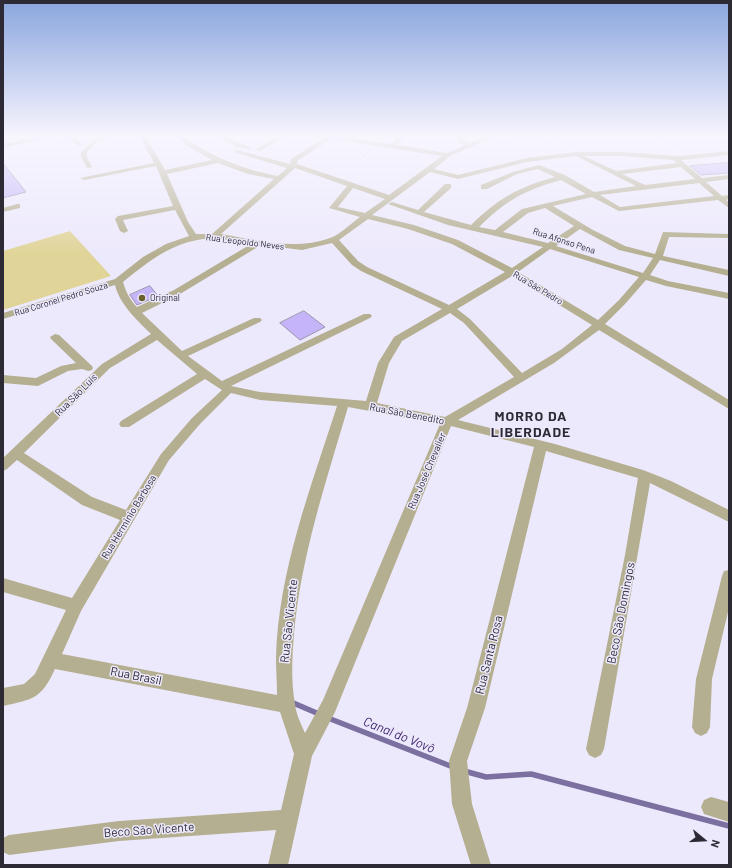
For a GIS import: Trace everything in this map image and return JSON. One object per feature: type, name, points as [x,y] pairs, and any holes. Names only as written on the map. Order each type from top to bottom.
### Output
[{"type":"street","points":[[84,178],[97,176]]},
{"type":"street","points":[[164,176],[184,222],[194,237]]},
{"type":"street","points":[[266,176],[278,178]]},
{"type":"street","points":[[214,236],[282,176]]},
{"type":"street","points":[[273,192],[291,176]]},
{"type":"street","name":"Rua Afonso Pena","points":[[324,176],[391,201],[473,228],[550,246],[644,277],[684,288],[729,296]]},
{"type":"street","name":"Rua Leopoldo Neves","points":[[118,281],[146,259],[169,246],[194,237],[214,236],[273,246],[302,247],[334,240],[366,216],[391,201],[424,176]]},
{"type":"street","points":[[452,176],[458,177],[464,176]]},
{"type":"street","points":[[484,187],[511,176]]},
{"type":"street","points":[[559,176],[594,194],[616,208],[625,210],[729,197]]},
{"type":"street","points":[[621,176],[643,187]]},
{"type":"street","points":[[694,176],[729,206]]},
{"type":"street","points":[[473,228],[498,205],[526,188],[562,177]]},
{"type":"street","points":[[496,234],[525,211],[546,205],[594,194],[729,177]]},
{"type":"street","points":[[504,178],[526,188]]},
{"type":"street","name":"Rua São Pedro","points":[[352,185],[333,207],[411,227],[455,242],[512,272],[729,405]]},
{"type":"street","points":[[411,227],[448,186]]},
{"type":"street","points":[[546,205],[622,248],[658,258],[729,273]]},
{"type":"street","points":[[3,210],[17,206]]},
{"type":"street","points":[[124,231],[119,219],[121,218],[178,207]]},
{"type":"street","points":[[370,406],[379,369],[387,353],[398,339],[512,272],[580,225]]},
{"type":"street","name":"Rua José Chevalier","points":[[303,754],[327,708],[447,421],[549,361],[598,324],[644,277],[658,258],[664,235],[729,236]]},
{"type":"street","points":[[334,240],[355,263],[364,269],[409,288],[467,321],[520,377]]},
{"type":"street","points":[[135,312],[177,292],[259,243]]},
{"type":"street","name":"Rua São Benedito","points":[[118,281],[118,287],[121,293],[135,312],[157,335],[205,374],[225,388],[263,396],[370,406],[447,421],[541,445],[645,476],[729,516]]},
{"type":"street","name":"Rua Coronel Pedro Souza","points":[[3,316],[118,281]]},
{"type":"street","name":"Rua Herminio Barbosa","points":[[52,660],[76,606],[165,456],[225,388],[367,316]]},
{"type":"street","points":[[181,355],[256,320]]},
{"type":"street","name":"Rua São Luís","points":[[3,466],[97,375],[119,357],[157,335]]},
{"type":"street","points":[[55,337],[84,365],[97,375]]},
{"type":"street","points":[[3,379],[38,382],[65,368],[84,365]]},
{"type":"street","points":[[125,424],[205,374]]},
{"type":"street","name":"Rua São Vicente","points":[[303,754],[285,700],[284,658],[295,573],[343,403]]},
{"type":"street","name":"Rua Santa Rosa","points":[[480,865],[462,804],[459,768],[476,708],[541,445]]},
{"type":"street","points":[[17,454],[87,501],[128,517]]},
{"type":"street","name":"Beco São Domingos","points":[[594,749],[632,555],[645,476]]},
{"type":"street","points":[[701,727],[704,679],[729,576]]},
{"type":"street","points":[[3,585],[76,606]]},
{"type":"street","points":[[3,697],[28,692],[35,688],[52,660]]},
{"type":"street","name":"Rua Brasil","points":[[52,660],[285,700]]},
{"type":"street","points":[[278,865],[303,754]]},
{"type":"street","name":"Beco São Vicente","points":[[9,845],[119,831],[288,819]]},
{"type":"shaded area","points":[[70,231],[111,276],[3,310],[3,251]]},
{"type":"building","points":[[3,176],[13,176],[26,192],[3,198]]},
{"type":"building","name":"Original","points":[[150,286],[158,296],[137,305],[130,295]]},
{"type":"building","points":[[304,311],[325,327],[300,340],[280,323]]},
{"type":"waterway","name":"Canal do Vovô","points":[[291,702],[319,714]]},
{"type":"waterway","name":"Canal do Vovô","points":[[328,718],[453,767]]},
{"type":"waterway","name":"Canal do Vovô","points":[[464,771],[486,777],[531,774],[729,826]]},
{"type":"place","name":"Original","points":[[142,298]]},
{"type":"district","name":"MORRO DA LIBERDADE","points":[[531,424]]}]
